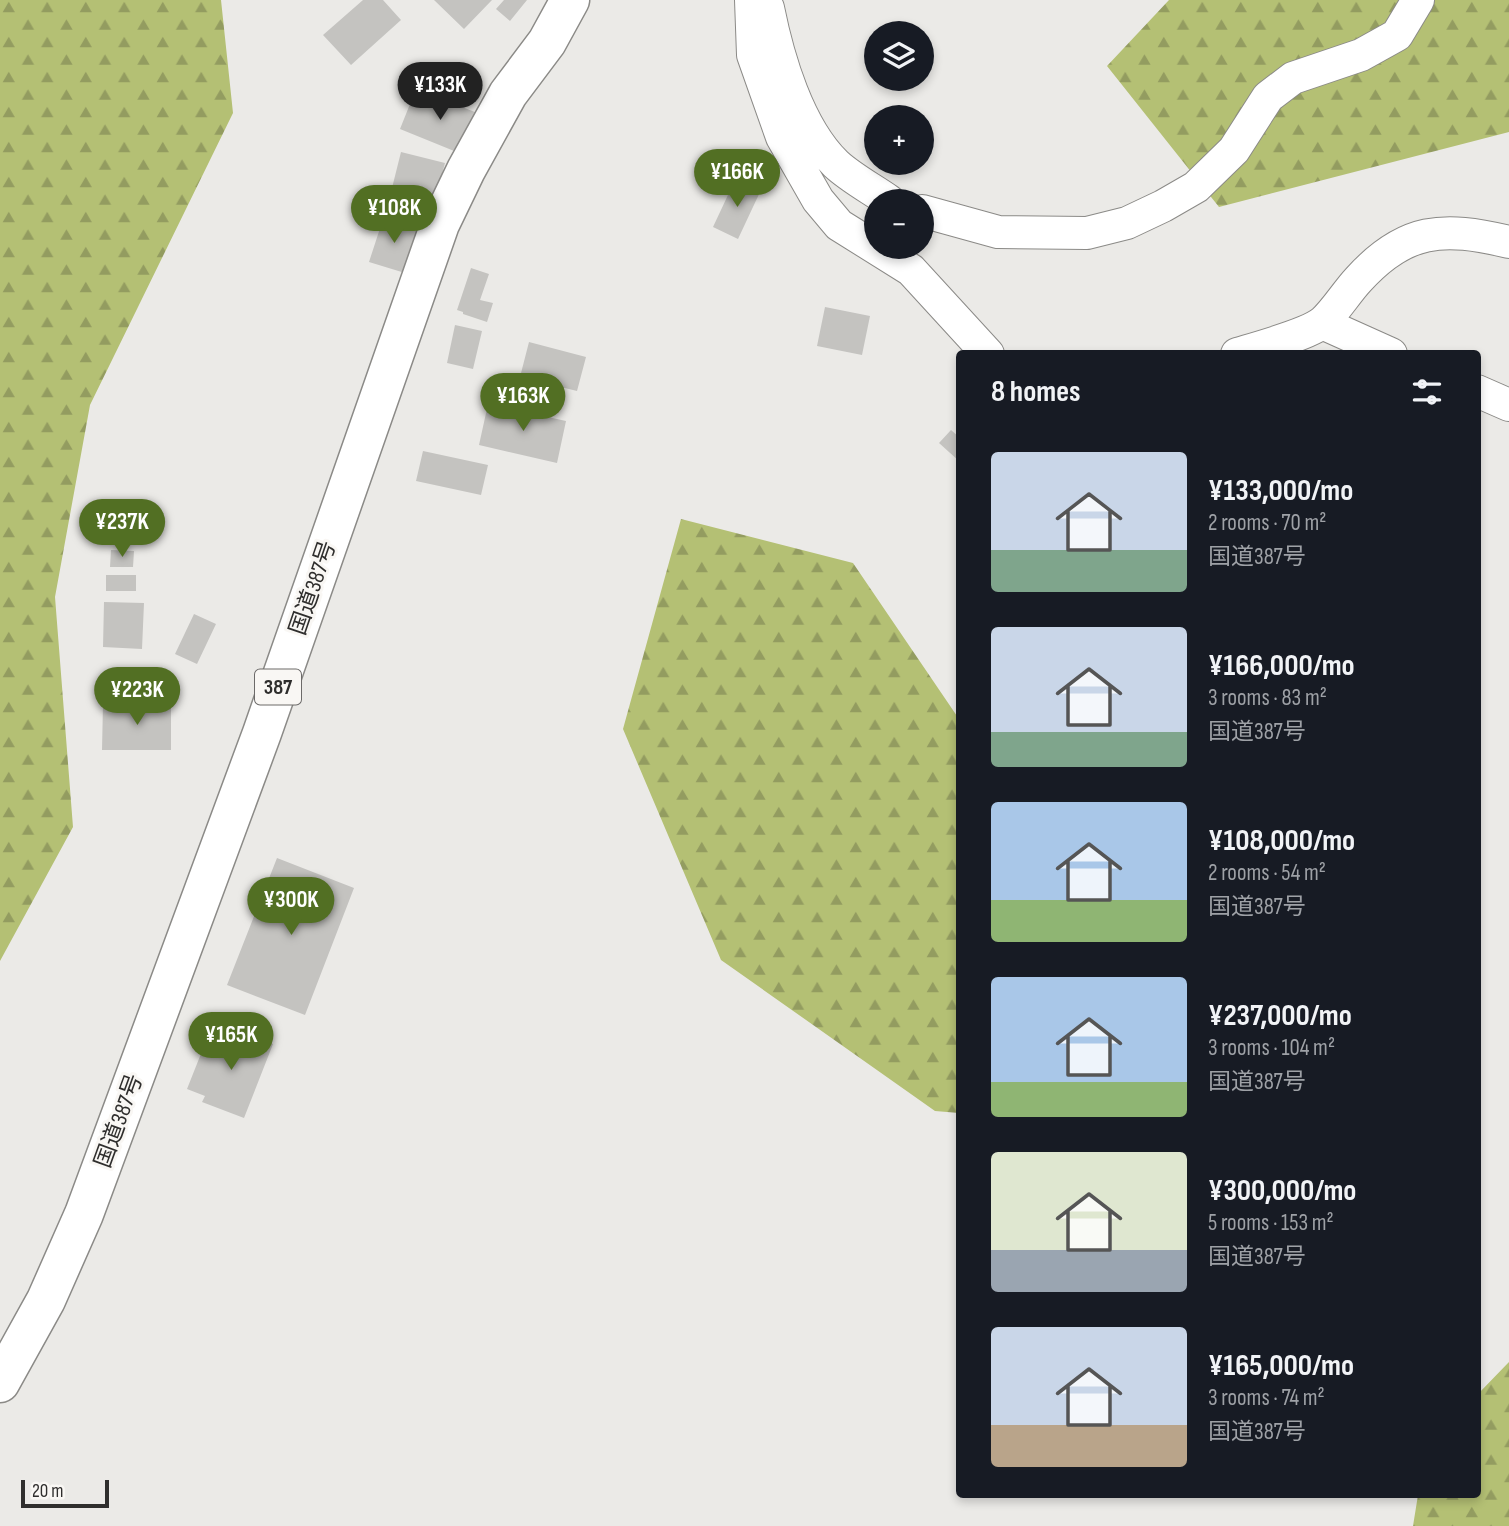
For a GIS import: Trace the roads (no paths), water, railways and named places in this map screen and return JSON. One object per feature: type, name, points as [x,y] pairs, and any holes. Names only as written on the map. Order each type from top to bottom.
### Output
[{"type":"highway","name":"国道387号","points":[[0,1383],[46,1300],[84,1214],[262,733],[440,224],[508,94],[547,42],[570,0]]},
{"type":"street","points":[[872,189],[836,164],[807,124],[775,40],[768,8],[751,0],[753,55],[782,137],[818,200],[839,225],[911,270],[984,350]]},
{"type":"street","points":[[934,214],[998,232],[1087,233],[1127,223],[1196,187],[1234,150],[1268,97],[1293,78],[1361,55],[1397,35],[1418,0]]},
{"type":"street","points":[[1250,350],[1322,323],[1360,278],[1398,245],[1423,235],[1473,233],[1509,242]]},
{"type":"street","points":[[1322,323],[1382,350]]},
{"type":"street","points":[[1481,393],[1509,405]]}]
